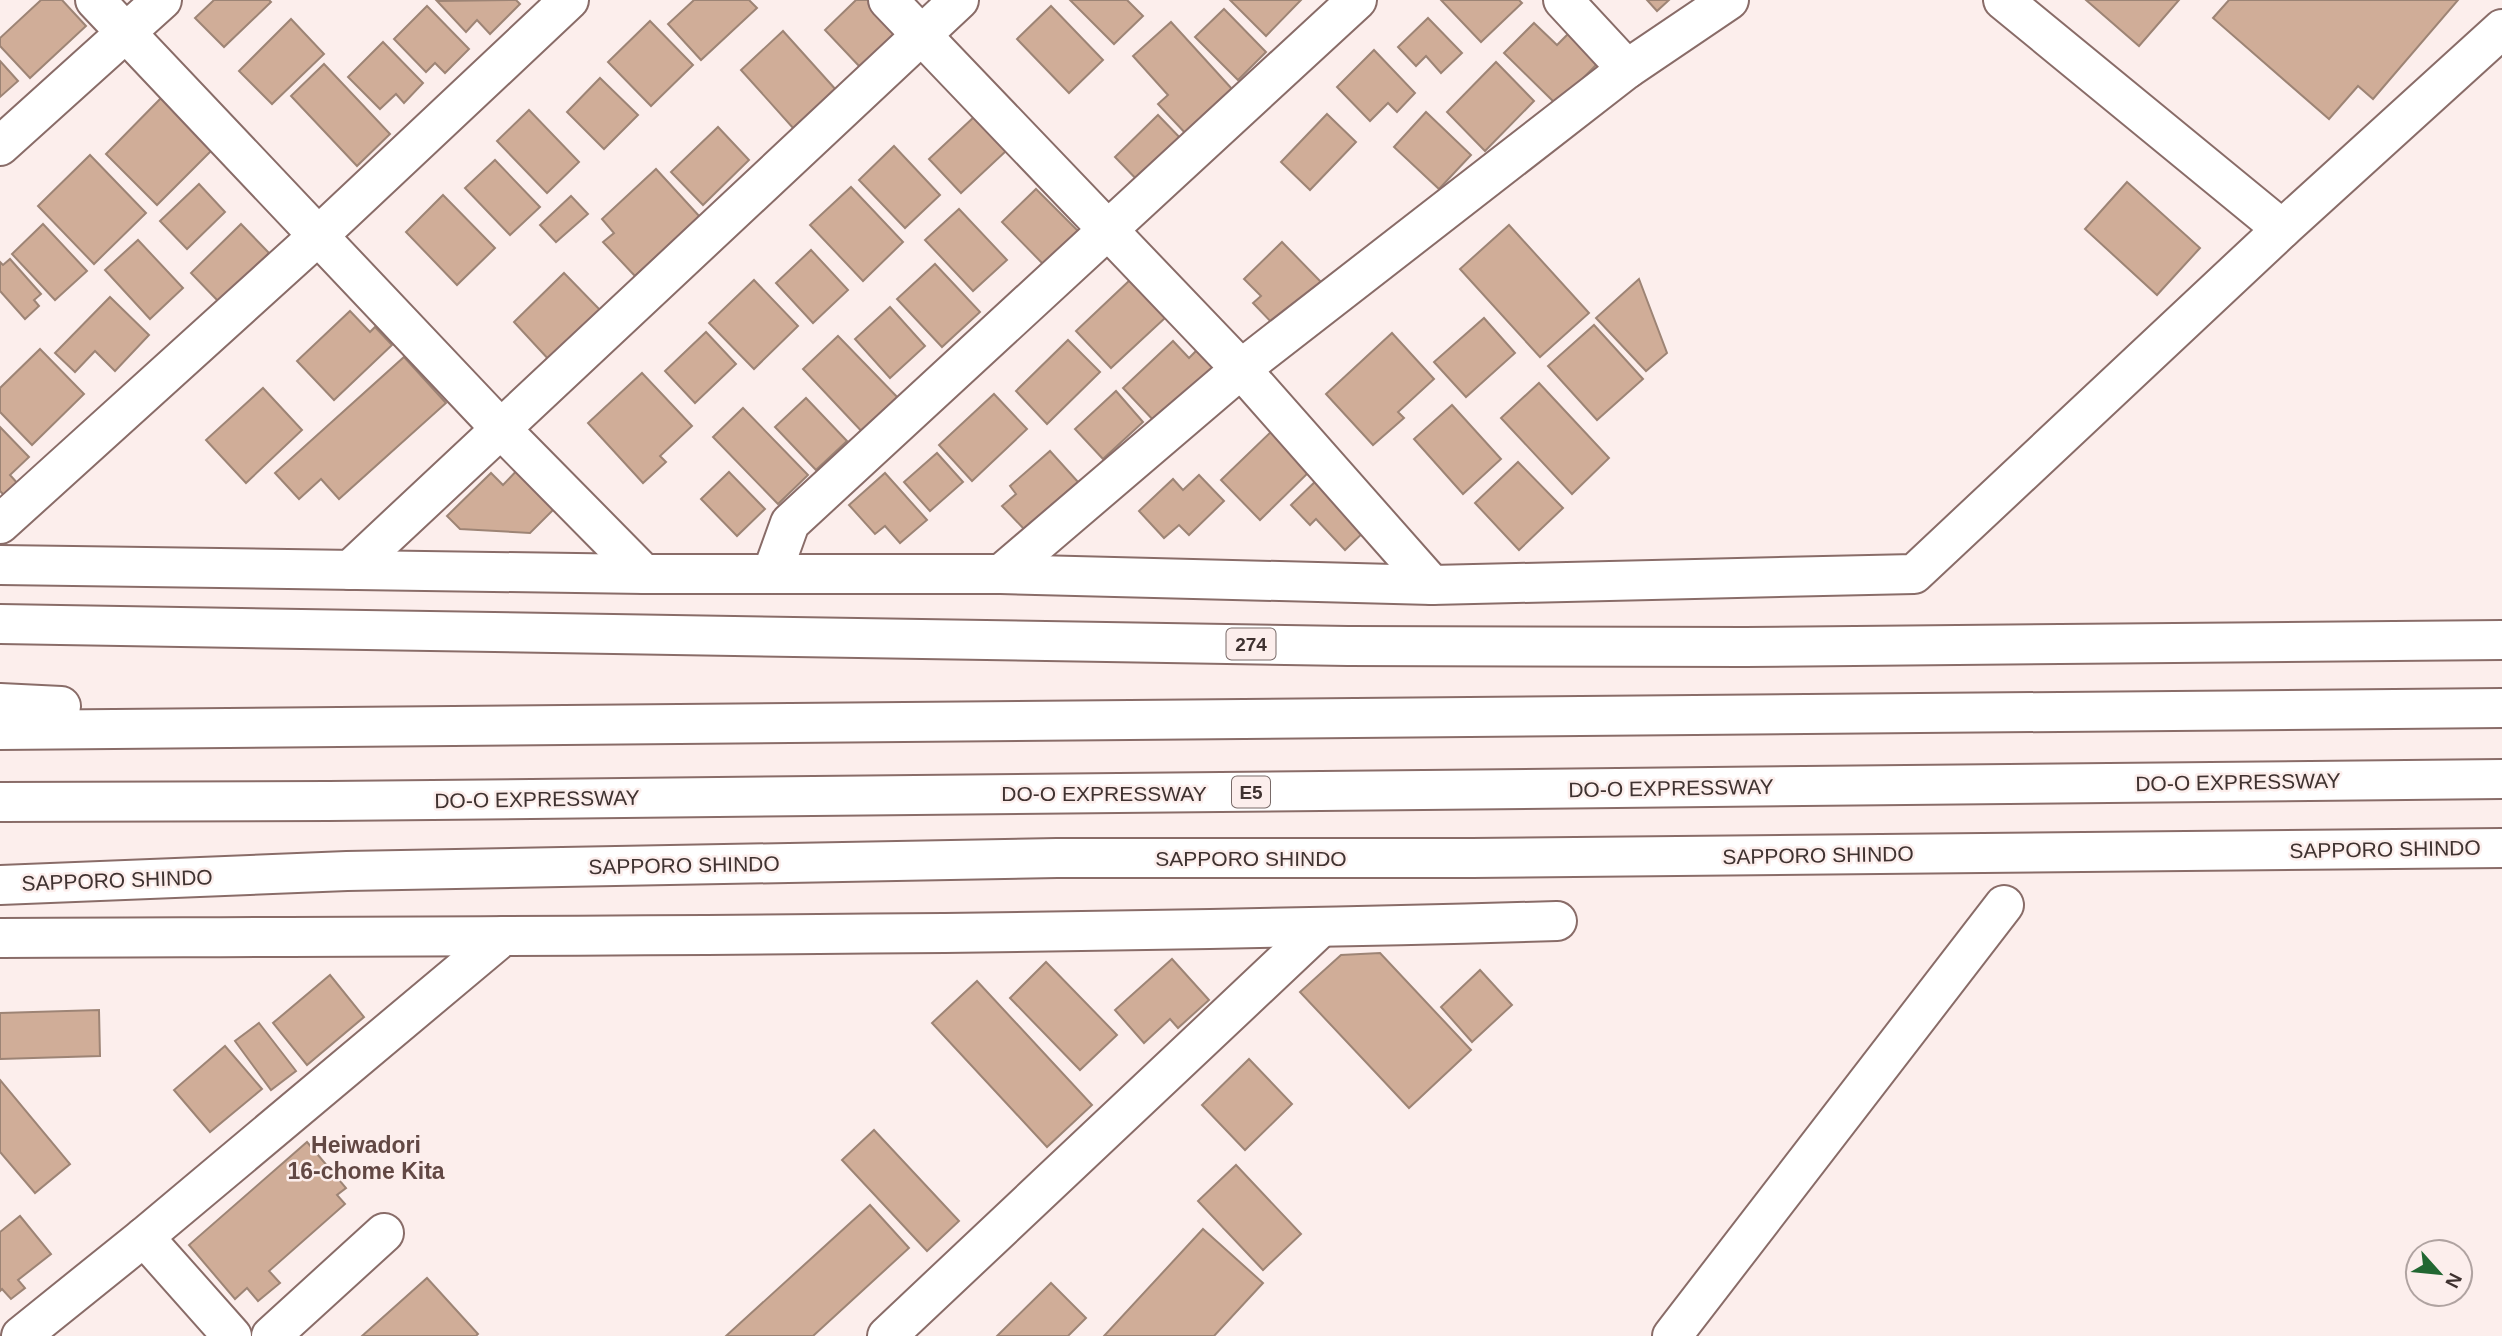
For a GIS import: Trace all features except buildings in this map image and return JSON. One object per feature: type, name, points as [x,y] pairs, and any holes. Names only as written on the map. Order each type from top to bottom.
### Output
[{"type":"main road","points":[[95,0],[501,429],[644,574]]},
{"type":"main road","points":[[0,146],[162,0]]},
{"type":"main road","points":[[0,524],[319,235],[569,0]]},
{"type":"main road","points":[[888,0],[1241,369],[1432,585]]},
{"type":"main road","points":[[349,570],[959,0]]},
{"type":"main road","points":[[772,573],[790,523],[1357,0]]},
{"type":"main road","points":[[1563,0],[1627,69]]},
{"type":"main road","points":[[1001,574],[1241,369],[1627,69],[1729,0]]},
{"type":"main road","points":[[2003,0],[2282,229]]},
{"type":"main road","points":[[0,565],[644,574],[1001,574],[1432,585],[1914,574],[2282,229],[2502,29]]},
{"type":"main road","name":"274","points":[[0,624],[1362,646],[1759,647],[2502,640]]},
{"type":"main road","points":[[0,703],[488,726]]},
{"type":"main road","points":[[0,730],[2502,708]]},
{"type":"main road","name":"DO-O EXPRESSWAY","points":[[0,802],[2502,779]]},
{"type":"main road","points":[[0,815],[107,801]]},
{"type":"main road","name":"SAPPORO SHINDO","points":[[4,885],[346,871],[1043,858],[1472,858],[2502,848]]},
{"type":"main road","points":[[1672,1336],[2004,905]]},
{"type":"main road","points":[[0,938],[1320,928],[1557,921]]},
{"type":"main road","points":[[887,1336],[1320,928]]},
{"type":"main road","points":[[21,1336],[144,1237],[503,936]]},
{"type":"main road","points":[[271,1336],[384,1233]]},
{"type":"main road","points":[[144,1237],[232,1336]]},
{"type":"district","name":"Heiwadori 16-chome Kita","points":[[366,1158]]}]
